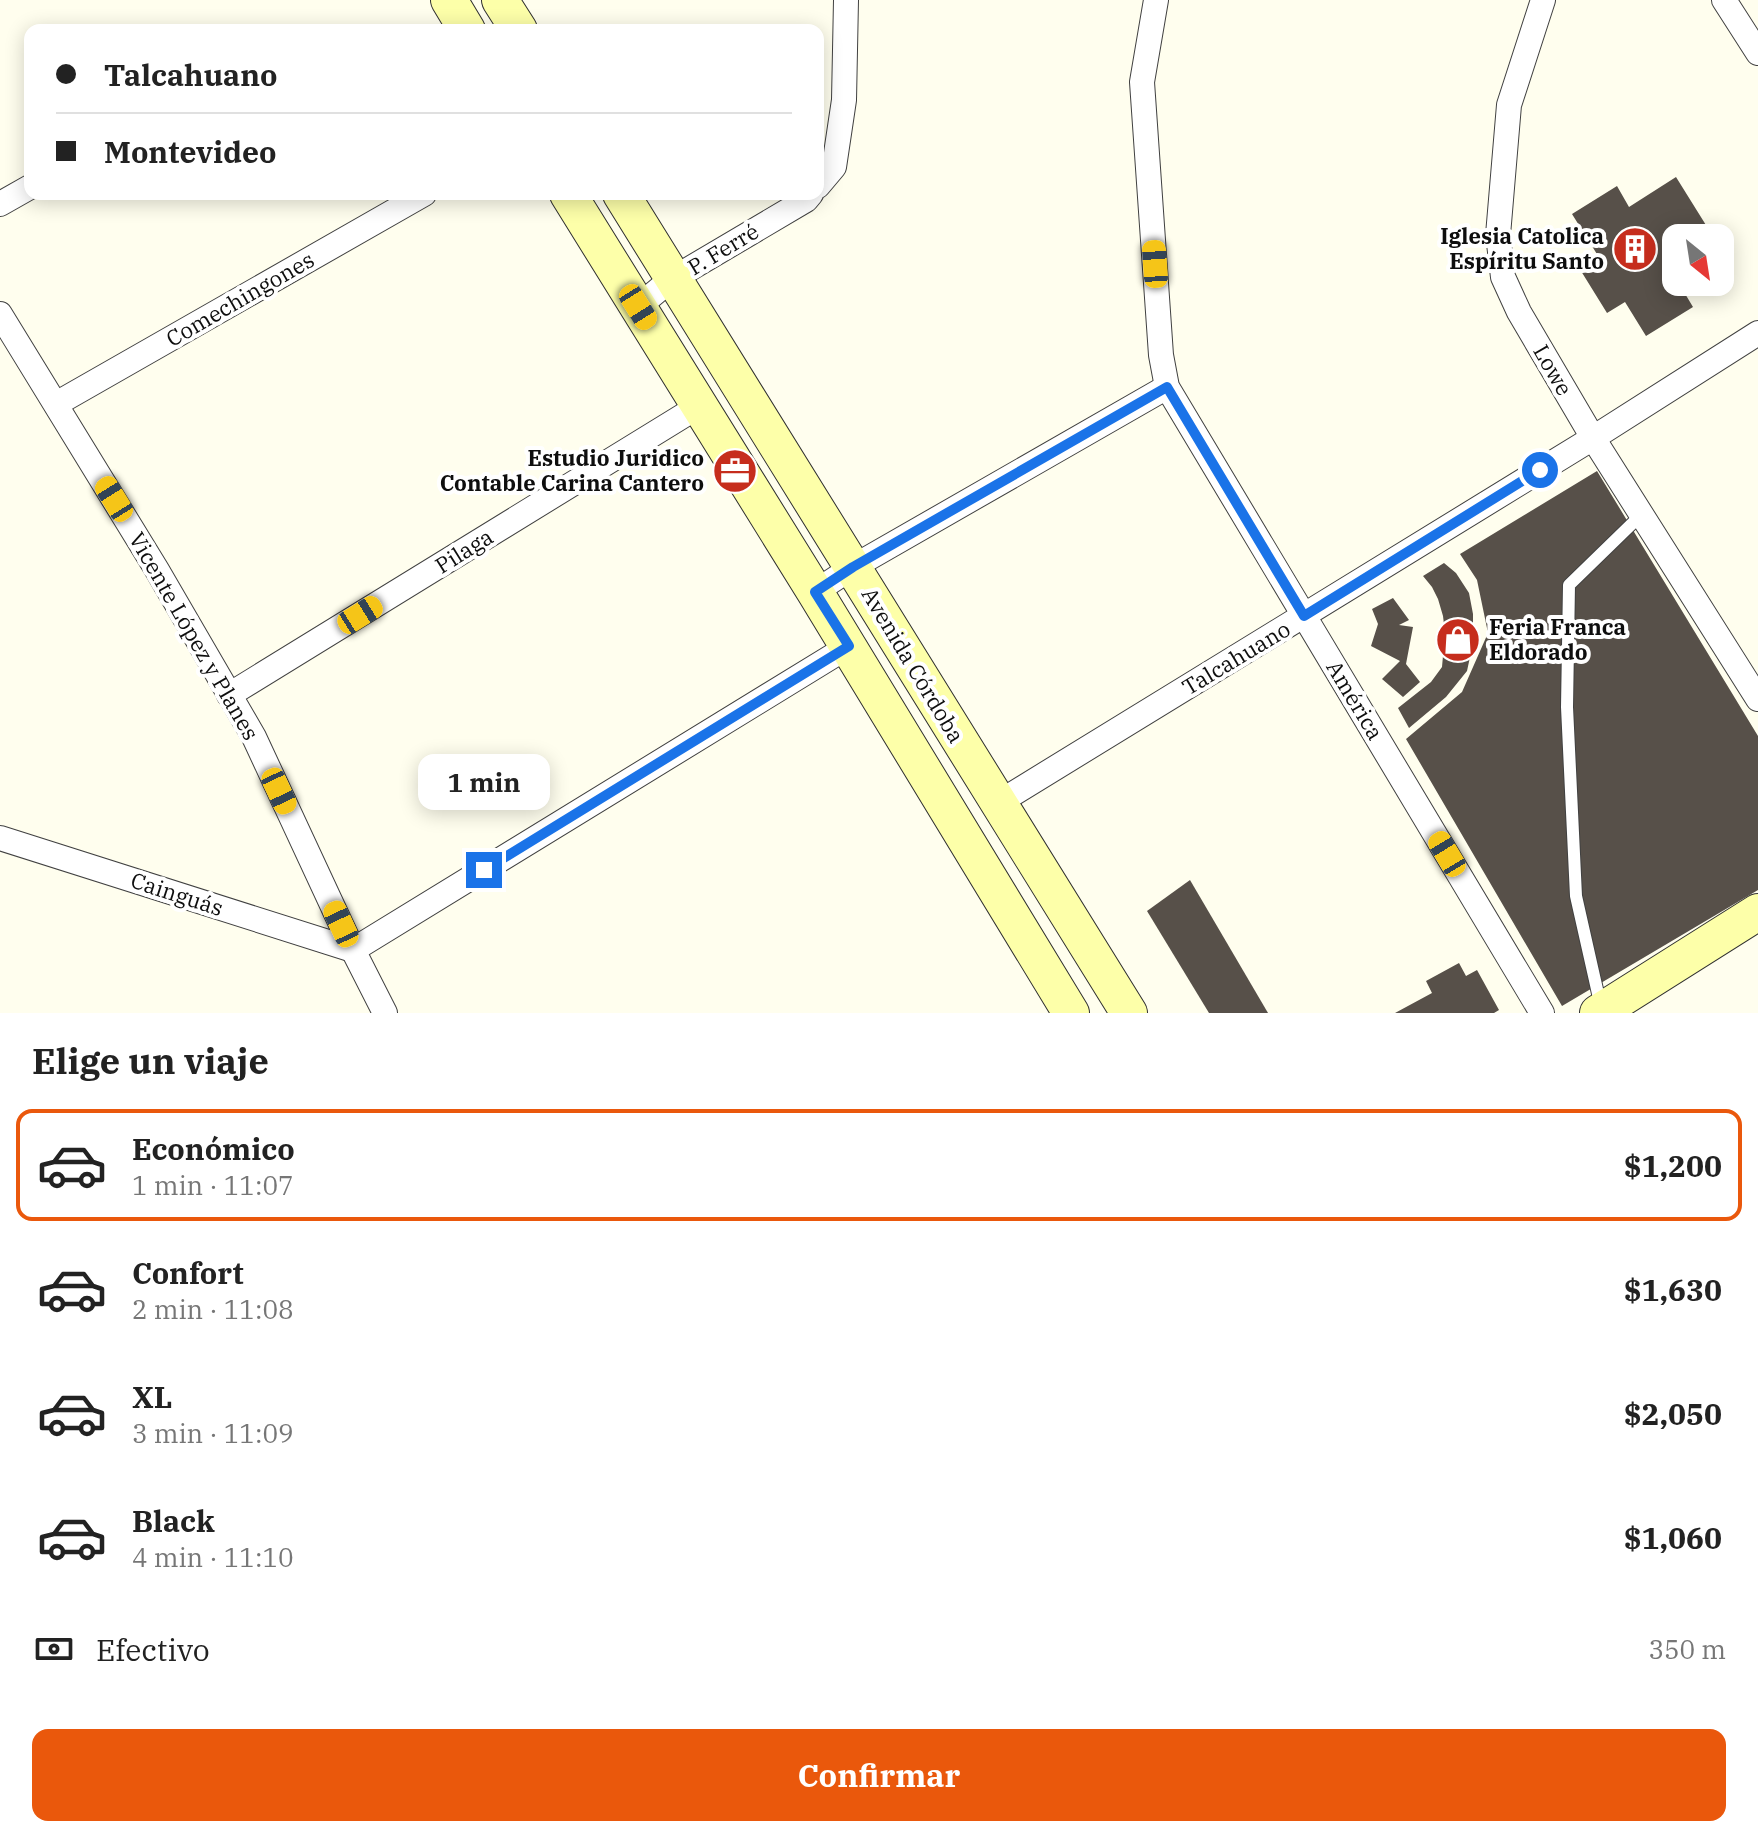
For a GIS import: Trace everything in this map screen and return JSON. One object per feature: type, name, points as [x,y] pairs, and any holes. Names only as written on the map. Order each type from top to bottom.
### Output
[{"type":"main road","points":[[449,0],[463,24]]},
{"type":"main road","points":[[500,0],[515,24]]},
{"type":"main road","name":"Avenida Córdoba","points":[[572,200],[849,646],[1071,1013]]},
{"type":"main road","name":"Avenida Córdoba","points":[[625,200],[1129,1013]]},
{"type":"main road","points":[[1600,1012],[1758,912]]},
{"type":"street","points":[[824,179],[834,167],[844,100],[846,0]]},
{"type":"street","points":[[815,592],[853,567],[1167,387],[1161,355],[1142,82],[1156,0]]},
{"type":"street","name":"Lowe","points":[[1543,0],[1509,105],[1498,235],[1503,277],[1519,312],[1593,438],[1758,699]]},
{"type":"street","points":[[1724,0],[1758,53]]},
{"type":"street","points":[[0,204],[24,190]]},
{"type":"street","name":"Comechingones","points":[[56,404],[413,200]]},
{"type":"street","name":"P. Ferré","points":[[638,307],[674,279],[806,200]]},
{"type":"street","name":"Vicente López y Planes","points":[[0,314],[157,570],[254,737],[385,1013]]},
{"type":"street","name":"Talcahuano","points":[[998,803],[1593,438],[1758,333]]},
{"type":"street","name":"América","points":[[1167,387],[1542,1013]]},
{"type":"street","name":"Pilaga","points":[[229,695],[699,406]]},
{"type":"street","points":[[353,950],[849,646]]},
{"type":"street","name":"Cainguás","points":[[0,838],[353,950]]},
{"type":"lane","points":[[1600,1012],[1576,896],[1567,707],[1569,585],[1642,514]]},
{"type":"building","name":"Iglesia Catolica Espíritu Santo","points":[[1676,177],[1705,224],[1662,224],[1662,296],[1686,296],[1693,307],[1646,336],[1625,302],[1607,313],[1581,271],[1600,259],[1572,214],[1617,186],[1629,207]]},
{"type":"building","points":[[1597,471],[1758,736],[1758,890],[1562,1006],[1406,739],[1462,692],[1488,633],[1477,580],[1460,554]]},
{"type":"building","points":[[1444,563],[1456,573],[1469,593],[1473,643],[1467,671],[1446,697],[1409,728],[1398,708],[1431,682],[1442,667],[1443,616],[1432,587],[1423,576]]},
{"type":"building","points":[[1393,598],[1409,620],[1399,625],[1413,627],[1406,664],[1420,682],[1403,697],[1382,679],[1400,661],[1371,646],[1378,624],[1372,609]]},
{"type":"building","points":[[1190,880],[1268,1013],[1209,1013],[1147,911]]},
{"type":"building","points":[[1459,963],[1466,976],[1477,970],[1499,1010],[1494,1013],[1395,1013],[1432,993],[1426,981]]},
{"type":"place","name":"Iglesia Catolica Espíritu Santo","points":[[1635,249]]},
{"type":"place","name":"Estudio Juridico Contable Carina Cantero","points":[[735,471]]},
{"type":"place","name":"Feria Franca Eldorado","points":[[1458,640]]},
{"type":"route","points":[[484,870],[849,646],[815,592],[853,567],[1167,387],[1304,616],[1540,470]]}]
